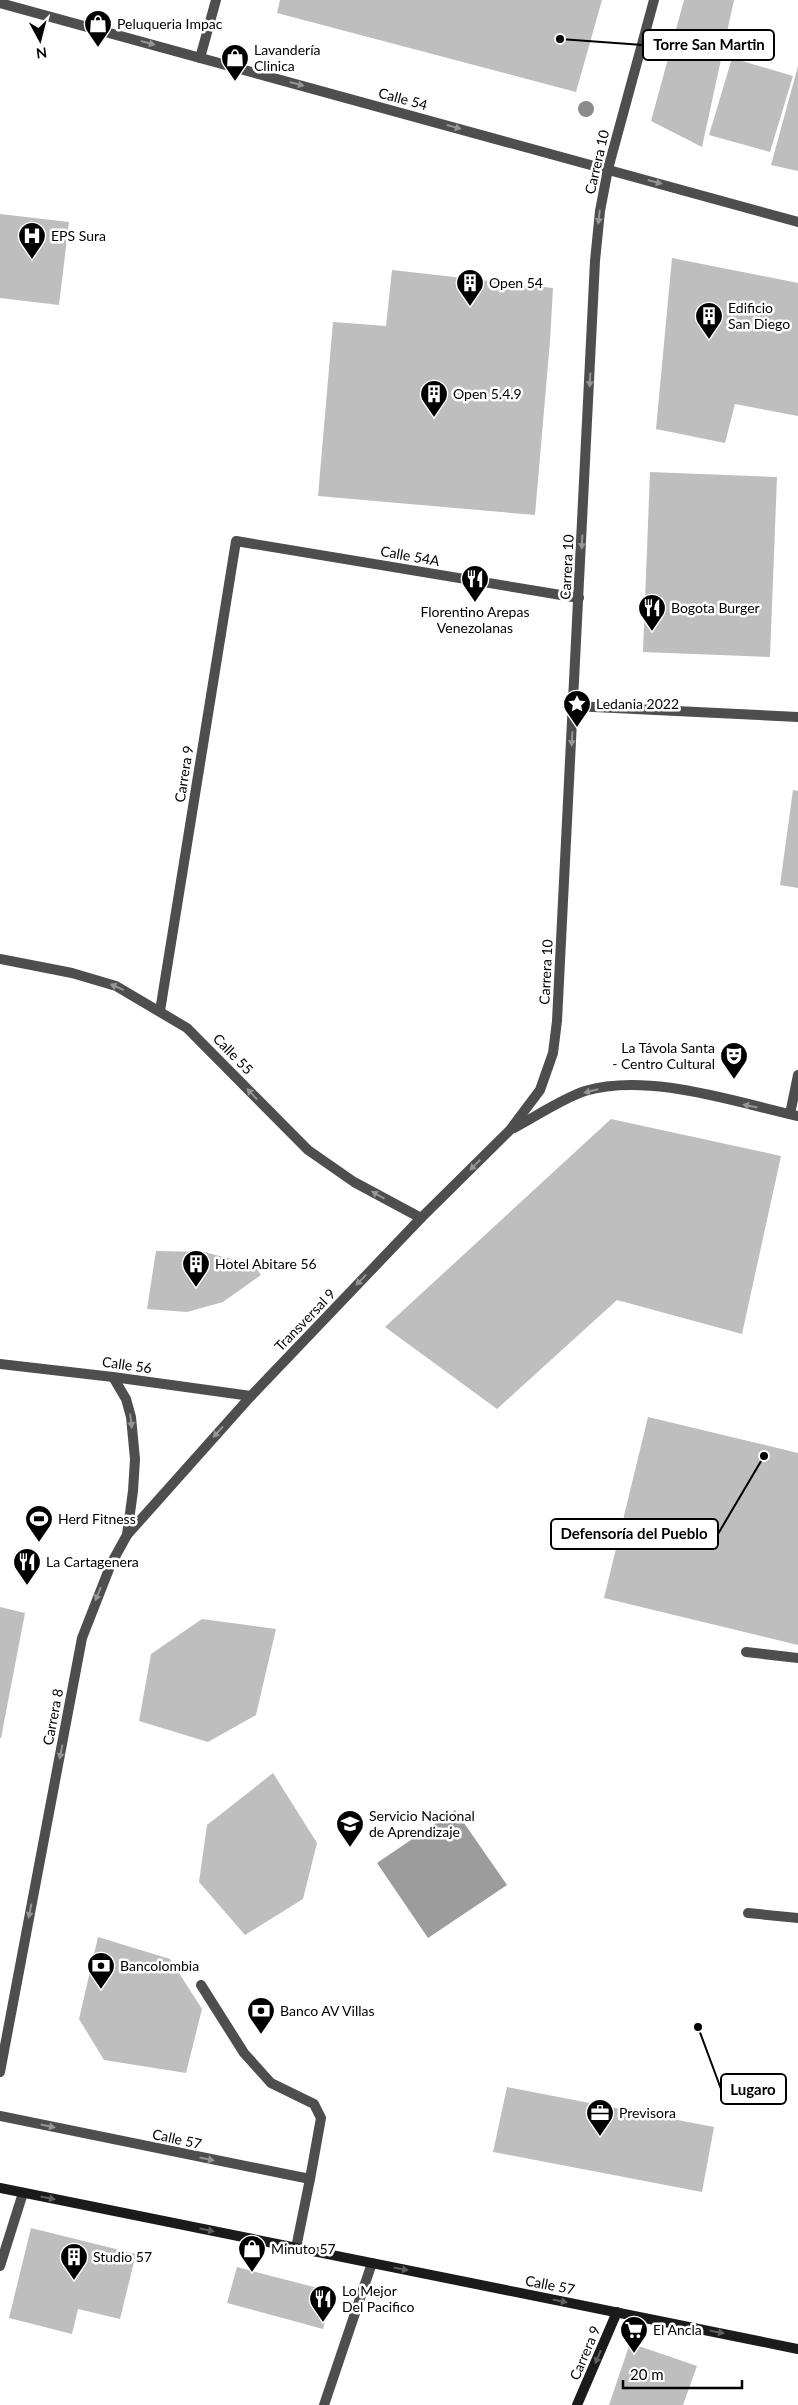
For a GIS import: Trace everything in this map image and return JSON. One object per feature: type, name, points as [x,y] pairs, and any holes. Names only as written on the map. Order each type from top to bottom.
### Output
[{"type":"main road","name":"Calle 57","points":[[0,2188],[798,2349]]},
{"type":"main road","name":"Carrera 9","points":[[578,2405],[617,2312]]},
{"type":"street","points":[[200,58],[216,0]]},
{"type":"street","name":"Carrera 10","points":[[510,1130],[540,1090],[553,1053],[557,1021],[574,706],[595,261],[600,211],[608,170],[654,0]]},
{"type":"street","name":"Calle 54","points":[[0,3],[798,222]]},
{"type":"street","name":"Calle 54A","points":[[236,541],[579,598]]},
{"type":"street","name":"Carrera 9","points":[[160,1011],[236,541]]},
{"type":"street","points":[[574,706],[798,717]]},
{"type":"street","name":"Calle 55","points":[[0,959],[72,973],[116,986],[188,1028],[308,1150],[354,1182],[421,1218]]},
{"type":"street","points":[[510,1130],[584,1092],[615,1085],[648,1085],[794,1115],[798,1075]]},
{"type":"street","name":"Transversal 9","points":[[127,1535],[250,1396],[421,1218],[510,1130]]},
{"type":"street","name":"Calle 56","points":[[0,1364],[113,1376],[250,1396]]},
{"type":"street","name":"Carrera 8","points":[[0,2072],[82,1638],[111,1564],[127,1535],[135,1459],[131,1416],[126,1399],[113,1376]]},
{"type":"street","points":[[746,1652],[798,1658]]},
{"type":"street","points":[[748,1913],[798,1918]]},
{"type":"street","points":[[201,1985],[244,2052],[271,2083],[314,2104],[321,2118],[296,2248]]},
{"type":"street","name":"Calle 57","points":[[0,2116],[310,2179]]},
{"type":"street","points":[[0,2266],[23,2193]]},
{"type":"street","points":[[324,2405],[372,2263]]},
{"type":"shaded area","points":[[455,1810],[507,1885],[428,1938],[377,1863]]},
{"type":"building","points":[[280,0],[602,0],[576,92],[277,13]]},
{"type":"building","points":[[684,0],[734,0],[702,147],[651,121]]},
{"type":"building","points":[[732,58],[793,76],[770,152],[709,135]]},
{"type":"building","points":[[798,66],[798,171],[771,165]]},
{"type":"building","name":"EPS Sura","points":[[0,214],[69,222],[59,305],[0,298]]},
{"type":"building","name":"Edificio San Diego","points":[[672,258],[798,283],[798,416],[735,404],[725,443],[656,429]]},
{"type":"building","name":"Open 5.4.9","points":[[392,270],[553,288],[535,515],[318,496],[333,322],[386,326]]},
{"type":"building","points":[[650,472],[777,477],[770,657],[643,652]]},
{"type":"building","points":[[793,790],[798,791],[798,888],[780,885]]},
{"type":"building","points":[[611,1119],[781,1156],[742,1334],[617,1300],[497,1409],[385,1327]]},
{"type":"building","name":"Hotel Abitare 56","points":[[156,1251],[204,1252],[254,1265],[261,1275],[223,1302],[187,1312],[147,1309]]},
{"type":"building","points":[[648,1417],[798,1453],[798,1645],[604,1598]]},
{"type":"building","points":[[0,1607],[25,1613],[1,1738],[0,1738]]},
{"type":"building","points":[[202,1619],[276,1629],[256,1715],[208,1742],[139,1721],[151,1654]]},
{"type":"building","points":[[273,1773],[317,1843],[303,1899],[245,1935],[199,1882],[207,1825]]},
{"type":"building","points":[[98,1937],[170,1959],[202,2009],[186,2073],[104,2060],[79,2019]]},
{"type":"building","points":[[507,2087],[714,2127],[702,2192],[493,2152]]},
{"type":"building","name":"Studio 57","points":[[31,2228],[136,2254],[120,2319],[78,2309],[72,2334],[9,2318]]},
{"type":"building","points":[[237,2267],[333,2292],[323,2329],[227,2303]]},
{"type":"building","points":[[630,2343],[697,2366],[683,2405],[609,2405]]},
{"type":"place","name":"Torre San Martin","points":[[560,39]]},
{"type":"place","name":"Peluqueria Impac","points":[[98,48]]},
{"type":"place","name":"Lavandería Clinica","points":[[235,82]]},
{"type":"place","name":"EPS Sura","points":[[32,260]]},
{"type":"place","name":"Open 54","points":[[470,307]]},
{"type":"place","name":"Edificio San Diego","points":[[709,340]]},
{"type":"place","name":"Open 5.4.9","points":[[434,418]]},
{"type":"place","name":"Florentino Arepas Venezolanas","points":[[475,603]]},
{"type":"place","name":"Bogota Burger","points":[[652,632]]},
{"type":"place","name":"Ledania 2022","points":[[577,728]]},
{"type":"place","name":"La Távola Santa - Centro Cultural","points":[[734,1080]]},
{"type":"place","name":"Hotel Abitare 56","points":[[196,1288]]},
{"type":"place","name":"Defensoría del Pueblo","points":[[764,1456]]},
{"type":"place","name":"Herd Fitness","points":[[39,1543]]},
{"type":"place","name":"La Cartagenera","points":[[27,1586]]},
{"type":"place","name":"Servicio Nacional de Aprendizaje","points":[[350,1848]]},
{"type":"place","name":"Bancolombia","points":[[101,1990]]},
{"type":"place","name":"Lugaro","points":[[698,2027]]},
{"type":"place","name":"Banco AV Villas","points":[[261,2035]]},
{"type":"place","name":"Previsora","points":[[600,2137]]},
{"type":"place","name":"Minuto 57","points":[[252,2273]]},
{"type":"place","name":"Studio 57","points":[[74,2281]]},
{"type":"place","name":"Lo Mejor Del Pacifico","points":[[323,2323]]},
{"type":"place","name":"El Ancla","points":[[634,2354]]}]
